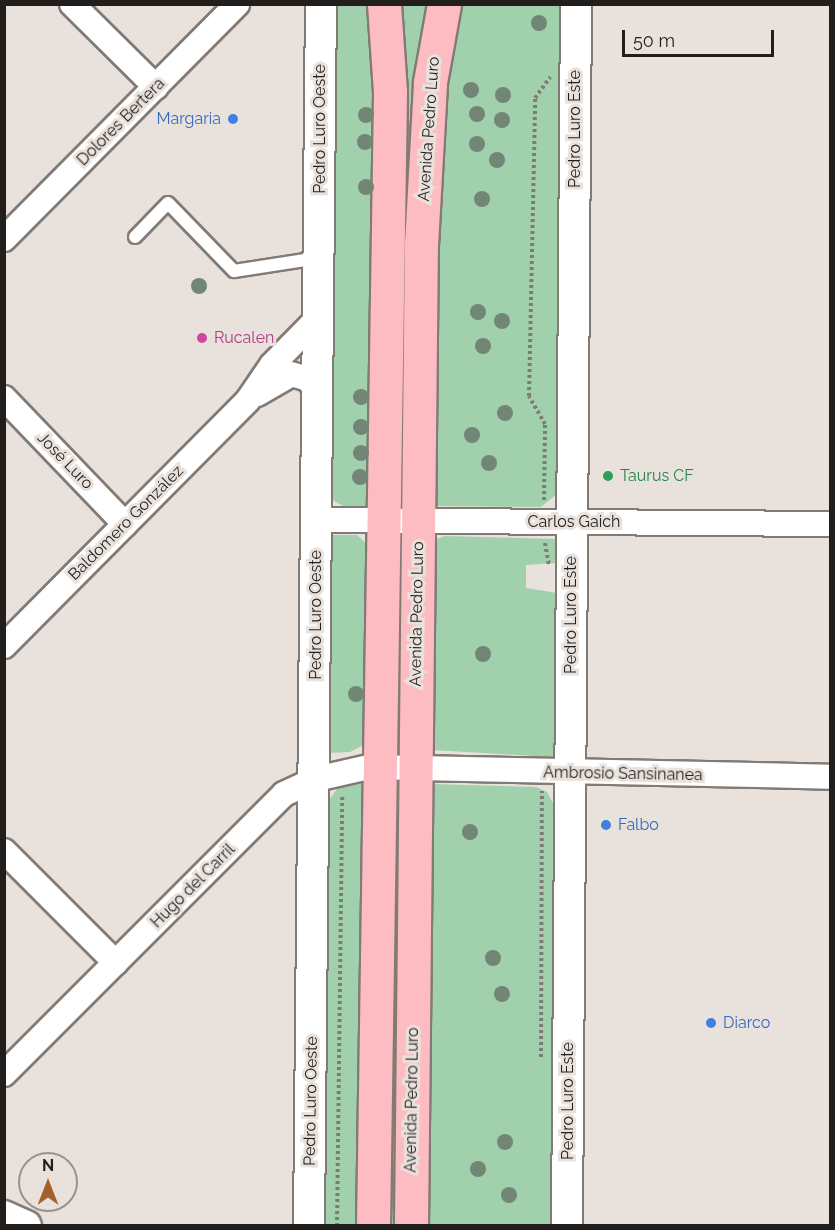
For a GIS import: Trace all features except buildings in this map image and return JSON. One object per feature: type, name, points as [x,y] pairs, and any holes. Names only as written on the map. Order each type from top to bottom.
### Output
[{"type":"main road","points":[[373,1226],[381,520],[390,92],[384,4]]},
{"type":"main road","name":"Avenida Pedro Luro","points":[[411,1226],[418,521],[425,166],[430,82],[444,4]]},
{"type":"street","points":[[72,4],[156,87]]},
{"type":"street","name":"Dolores Bertera","points":[[4,239],[237,4]]},
{"type":"street","name":"Pedro Luro Oeste","points":[[309,1226],[329,782],[317,520],[321,4]]},
{"type":"street","name":"Pedro Luro Este","points":[[567,1226],[576,4]]},
{"type":"street","name":"Baldomero González","points":[[4,646],[248,400],[275,361],[318,318]]},
{"type":"street","name":"Baldomero González","points":[[248,400],[291,374],[308,379],[318,393]]},
{"type":"street","name":"José Luro","points":[[4,398],[125,524]]},
{"type":"street","name":"Carlos Gaich","points":[[317,520],[831,524]]},
{"type":"street","name":"Hugo del Carril","points":[[4,1074],[284,794],[378,767],[416,769]]},
{"type":"street","name":"Ambrosio Sansinanea","points":[[416,769],[570,774],[831,777]]},
{"type":"street","points":[[4,851],[116,963]]},
{"type":"street","points":[[4,1216],[26,1226]]},
{"type":"lane","points":[[135,237],[168,203],[234,271],[319,258]]},
{"type":"path","points":[[544,506],[545,424],[529,396],[535,98],[552,71]]},
{"type":"path","points":[[329,782],[337,1226]]},
{"type":"path","points":[[541,1060],[542,789]]},
{"type":"green space","points":[[332,5],[375,5],[366,506],[343,506],[331,499]]},
{"type":"green space","points":[[394,5],[432,5],[402,503],[400,502]]},
{"type":"green space","points":[[456,5],[565,5],[558,493],[541,507],[432,506],[438,120]]},
{"type":"green space","points":[[328,535],[357,535],[368,545],[365,744],[350,752],[328,753]]},
{"type":"green space","points":[[445,536],[556,539],[556,563],[526,565],[526,588],[557,593],[554,757],[431,750],[431,541]]},
{"type":"green space","points":[[364,784],[363,1225],[324,1226],[329,800],[340,785]]},
{"type":"green space","points":[[431,784],[536,787],[547,792],[553,803],[552,1225],[422,1226]]},
{"type":"green space","points":[[396,785],[402,923],[400,1225],[382,1226]]},
{"type":"place","name":"Margaria","points":[[233,119]]},
{"type":"place","name":"Rucalen","points":[[202,338]]},
{"type":"place","name":"Taurus CF","points":[[608,476]]},
{"type":"place","name":"Falbo","points":[[606,825]]},
{"type":"place","name":"Diarco","points":[[711,1023]]}]
